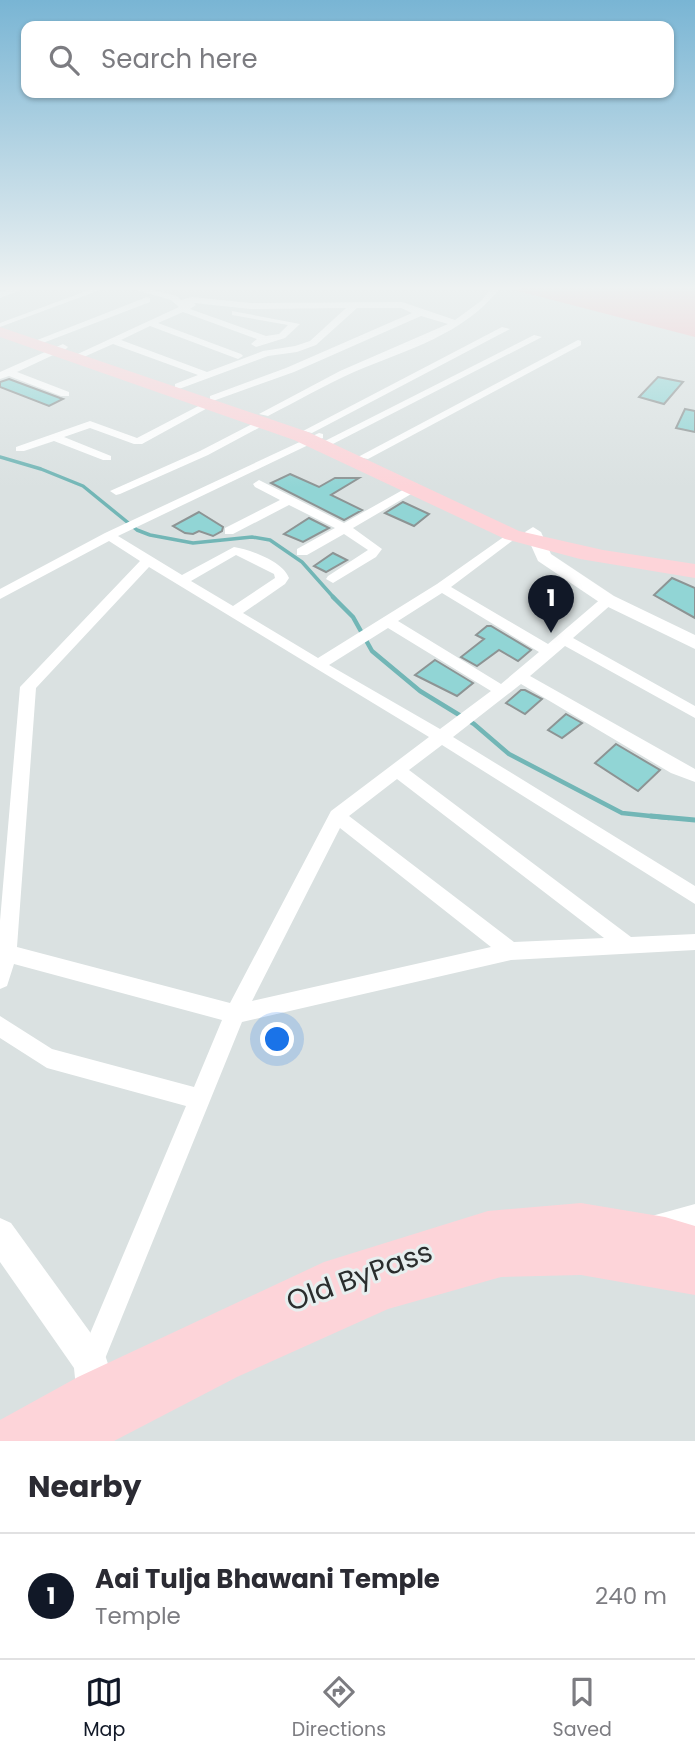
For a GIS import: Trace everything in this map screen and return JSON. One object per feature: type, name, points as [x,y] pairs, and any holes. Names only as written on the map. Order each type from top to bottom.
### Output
[{"type":"main road","points":[[74,354],[263,418],[364,457],[535,537],[650,565],[695,571]]},
{"type":"main road","points":[[75,354],[178,386],[211,400]]},
{"type":"main road","points":[[318,439],[412,490],[512,535],[695,562]]},
{"type":"main road","name":"Old ByPass","points":[[625,1246],[695,1274]]},
{"type":"main road","name":"Old ByPass","points":[[8,1441],[222,1362],[385,1289],[501,1257],[580,1255],[625,1246],[695,1246]]},
{"type":"street","points":[[5,374],[47,354]]},
{"type":"street","points":[[151,354],[207,375]]},
{"type":"street","points":[[233,354],[238,356]]},
{"type":"street","points":[[229,366],[241,354]]},
{"type":"street","points":[[178,386],[262,354]]},
{"type":"street","points":[[20,449],[90,424],[138,442],[211,400],[325,354]]},
{"type":"street","points":[[116,491],[204,453],[263,418],[370,362],[391,354]]},
{"type":"street","points":[[318,439],[462,354]]},
{"type":"street","points":[[0,595],[114,534],[500,354]]},
{"type":"street","points":[[364,457],[557,354]]},
{"type":"street","points":[[358,358],[370,362]]},
{"type":"street","points":[[5,374],[65,394]]},
{"type":"street","points":[[54,437],[107,458]]},
{"type":"street","points":[[259,484],[344,528],[376,549],[333,579]]},
{"type":"street","points":[[302,552],[412,490]]},
{"type":"street","points":[[229,531],[289,500]]},
{"type":"street","points":[[114,534],[148,560],[318,665],[457,725],[695,896]]},
{"type":"street","points":[[318,665],[442,587],[512,535]]},
{"type":"street","points":[[535,537],[544,557],[608,600],[695,643]]},
{"type":"street","points":[[181,581],[234,551],[244,553],[280,572],[280,581],[233,613]]},
{"type":"street","points":[[0,980],[7,953],[28,687],[148,560]]},
{"type":"street","points":[[442,587],[550,652]]},
{"type":"street","points":[[89,1413],[200,1099],[235,1014],[337,816],[520,677],[608,600]]},
{"type":"street","points":[[387,621],[502,691]]},
{"type":"street","points":[[564,639],[695,713]]},
{"type":"street","points":[[520,677],[677,769],[695,776]]},
{"type":"street","points":[[397,771],[630,947]]},
{"type":"street","points":[[337,816],[511,951]]},
{"type":"street","points":[[7,953],[235,1014],[511,951],[695,942]]},
{"type":"street","points":[[0,1026],[47,1058],[200,1099]]},
{"type":"street","points":[[625,1246],[695,1216]]},
{"type":"street","points":[[0,1234],[89,1413]]},
{"type":"building","points":[[658,377],[683,382],[664,404],[639,397]]},
{"type":"building","points":[[9,379],[63,399],[49,406],[0,387],[0,382]]},
{"type":"building","points":[[685,409],[695,411],[695,432],[676,428]]},
{"type":"building","points":[[290,474],[319,487],[335,478],[359,478],[331,495],[362,510],[344,520],[271,483]]},
{"type":"building","points":[[403,502],[429,514],[414,526],[385,513]]},
{"type":"building","points":[[199,512],[223,527],[222,531],[213,536],[199,531],[193,534],[173,526]]},
{"type":"building","points":[[309,518],[329,528],[303,542],[284,534]]},
{"type":"building","points":[[333,553],[347,560],[326,572],[314,566]]},
{"type":"building","points":[[672,578],[695,588],[695,618],[654,595]]},
{"type":"building","points":[[487,626],[531,650],[518,661],[499,650],[477,666],[461,657],[484,639],[476,635]]},
{"type":"building","points":[[435,660],[473,683],[457,696],[415,675]]},
{"type":"building","points":[[521,690],[542,699],[525,714],[506,703]]},
{"type":"building","points":[[566,714],[582,723],[562,738],[548,730]]},
{"type":"building","points":[[616,744],[660,770],[638,791],[595,763]]},
{"type":"waterway","points":[[0,457],[41,469],[83,486],[137,530],[150,535],[193,543],[252,537],[270,540],[302,562],[335,599]]},
{"type":"waterway","points":[[335,599],[353,617],[372,651],[420,691],[474,724],[509,754],[622,813],[669,818]]},
{"type":"waterway","points":[[651,816],[695,820]]},
{"type":"place","name":"Aai Tulja Bhawani Temple","points":[[551,633]]}]
